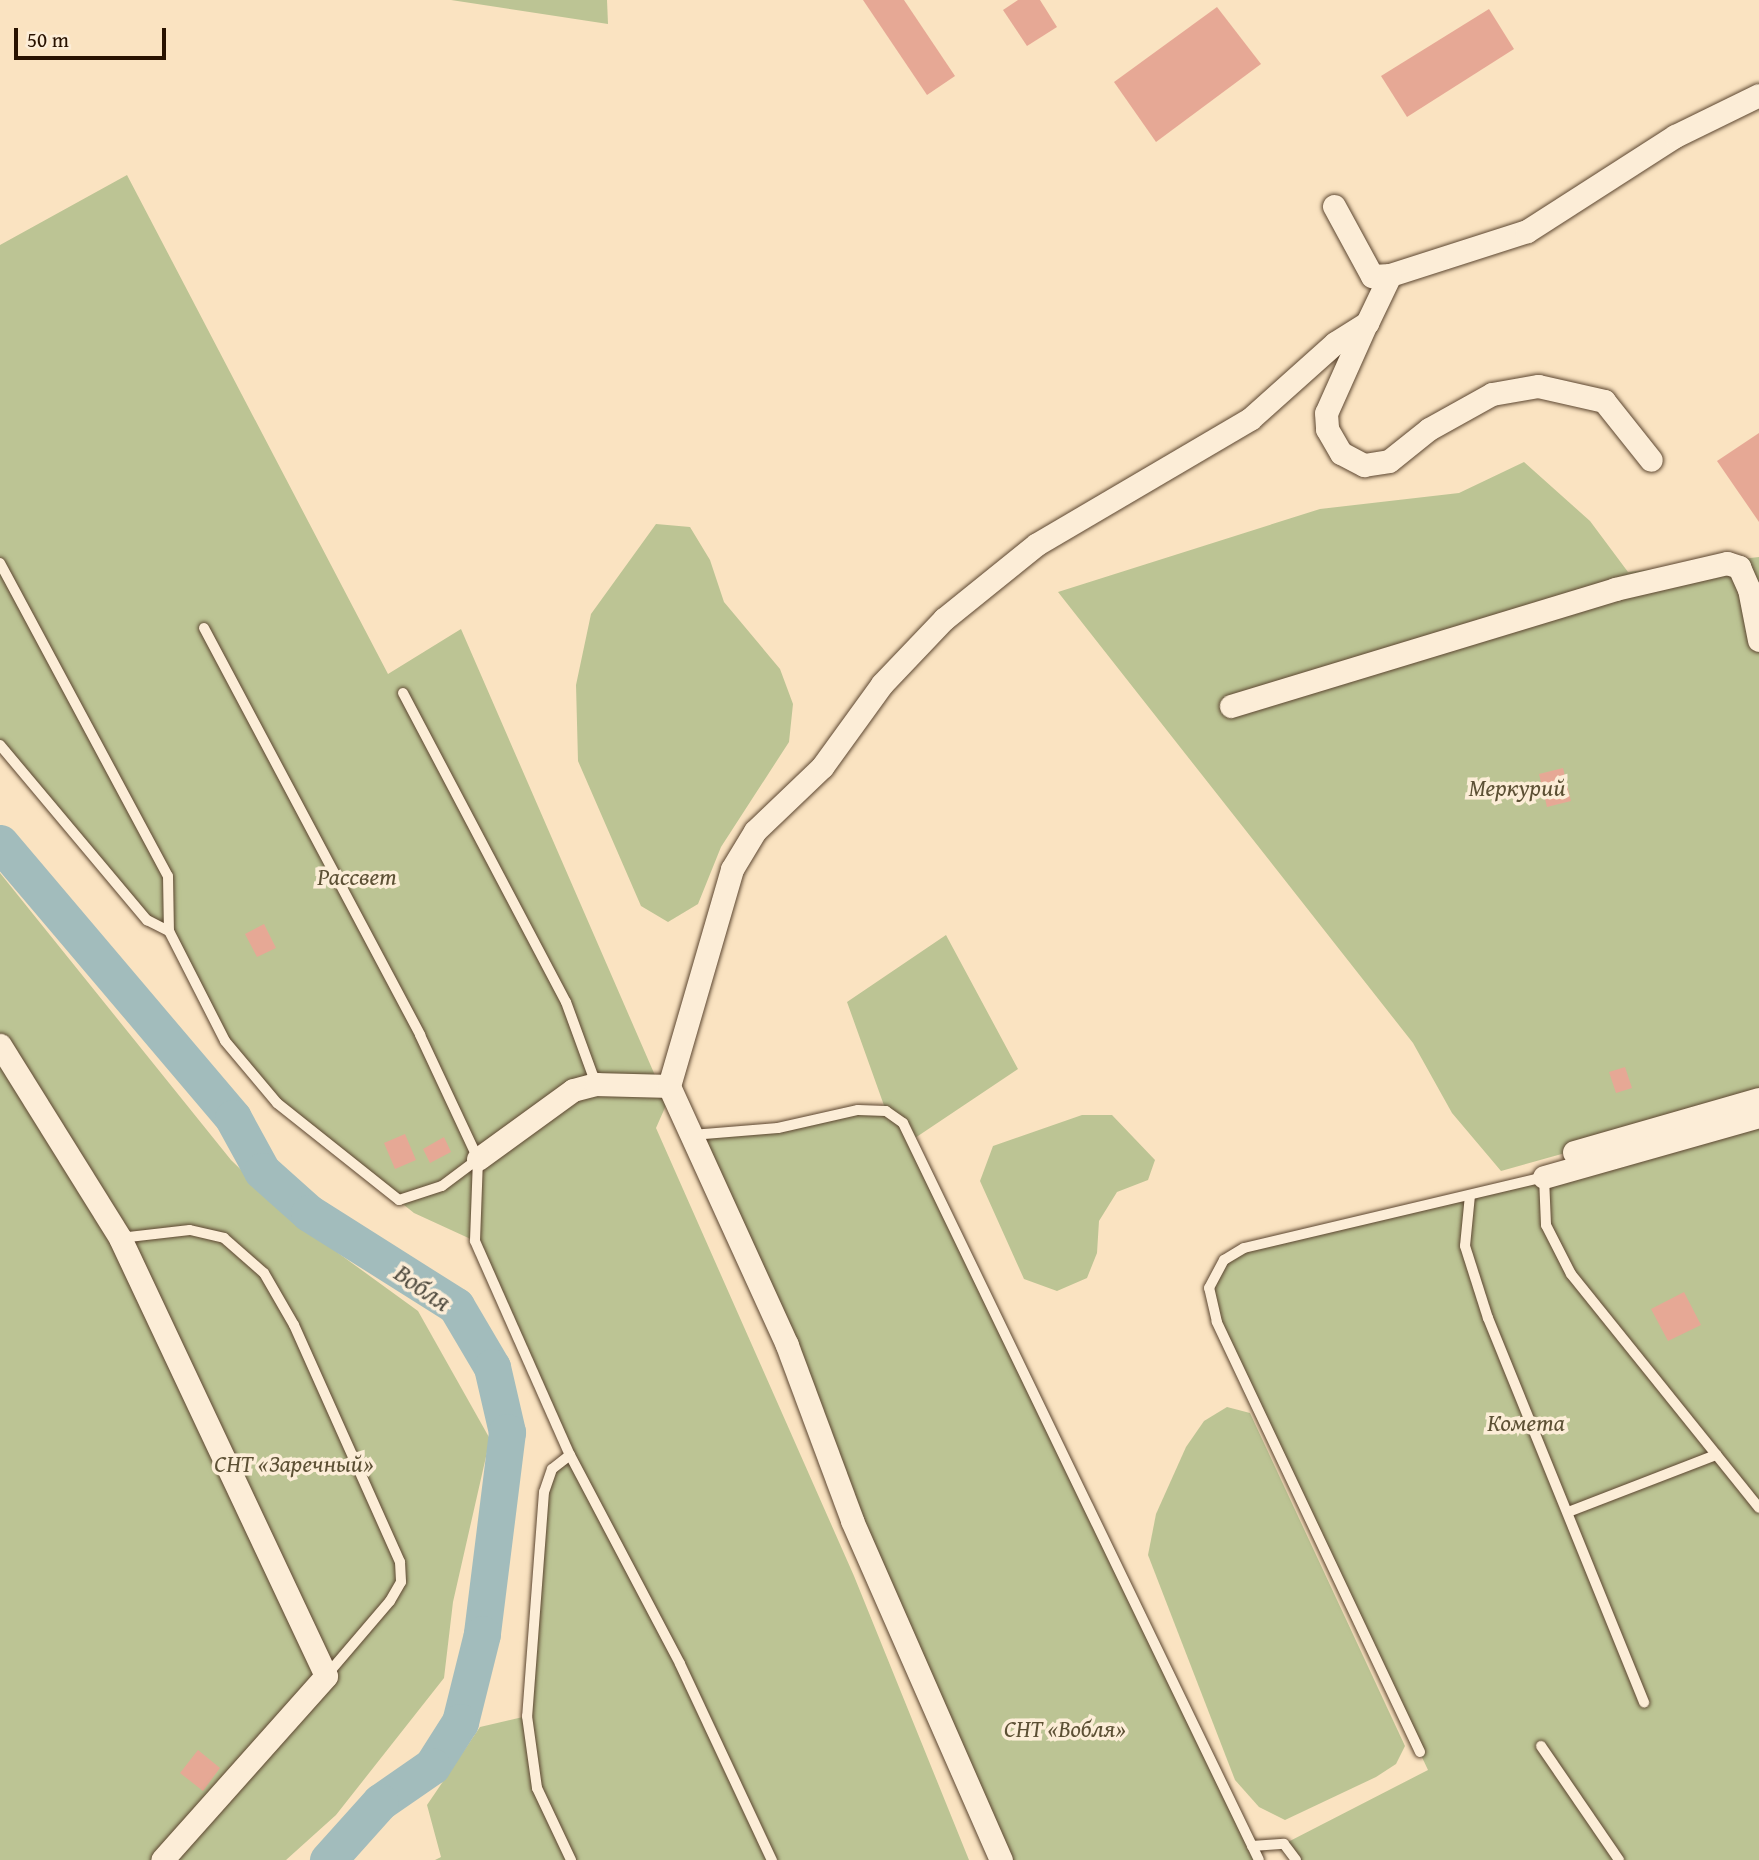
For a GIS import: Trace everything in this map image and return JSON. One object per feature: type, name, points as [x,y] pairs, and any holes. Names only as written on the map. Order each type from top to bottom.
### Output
[{"type":"street","points":[[1334,206],[1372,276],[1390,275],[1527,231],[1675,136],[1759,95]]},
{"type":"street","points":[[1390,275],[1326,413],[1341,453],[1364,466],[1389,461],[1429,429],[1492,394],[1538,386],[1604,401],[1651,460]]},
{"type":"street","points":[[1001,1860],[958,1773],[787,1345],[669,1086],[732,869],[755,831],[822,767],[882,684],[944,619],[1037,544],[1250,419],[1335,342],[1367,323]]},
{"type":"street","points":[[1231,706],[1615,589],[1727,563],[1739,567],[1749,589],[1759,640]]},
{"type":"street","points":[[0,1045],[120,1238],[326,1676],[162,1860]]},
{"type":"street","points":[[478,1159],[573,1090],[596,1084],[669,1086]]},
{"type":"street","points":[[1574,1152],[1759,1099]]},
{"type":"street","points":[[1544,1177],[1759,1116]]},
{"type":"lane","points":[[0,564],[168,876],[169,931],[225,1041],[277,1103],[338,1158],[399,1200],[442,1186],[478,1159]]},
{"type":"lane","points":[[204,628],[420,1035],[478,1159],[475,1241],[570,1455],[680,1664],[772,1860]]},
{"type":"lane","points":[[402,693],[566,1002],[596,1084]]},
{"type":"lane","points":[[0,745],[147,920],[169,931]]},
{"type":"lane","points":[[692,1135],[778,1128],[858,1110],[886,1111],[903,1123],[1259,1860]]},
{"type":"lane","points":[[1420,1752],[1217,1322],[1209,1288],[1224,1260],[1244,1248],[1544,1177],[1546,1225],[1571,1274],[1759,1508]]},
{"type":"lane","points":[[1470,1195],[1465,1246],[1644,1703]]},
{"type":"lane","points":[[120,1238],[190,1230],[224,1238],[264,1273],[294,1325],[400,1562],[401,1582],[390,1601],[326,1676]]},
{"type":"lane","points":[[570,1455],[552,1469],[544,1492],[527,1716],[537,1788],[571,1860]]},
{"type":"lane","points":[[1568,1512],[1716,1455]]},
{"type":"lane","points":[[1541,1746],[1619,1860]]},
{"type":"lane","points":[[1252,1846],[1284,1844],[1296,1860]]},
{"type":"green space","points":[[451,0],[607,0],[608,24]]},
{"type":"green space","name":"Рассвет","points":[[127,175],[388,674],[461,629],[667,1103],[656,1128],[854,1576],[969,1860],[435,1860],[441,1857],[427,1805],[480,1727],[527,1716],[544,1492],[552,1469],[570,1455],[475,1241],[414,1213],[277,1103],[225,1041],[169,931],[147,920],[0,745],[0,245]]},
{"type":"green space","name":"Меркурий","points":[[1524,462],[1590,521],[1628,572],[1759,557],[1759,1099],[1501,1171],[1452,1113],[1413,1043],[1058,592],[1320,509],[1459,493]]},
{"type":"green space","points":[[656,524],[690,527],[710,560],[724,602],[780,669],[793,704],[789,742],[721,847],[698,904],[668,922],[641,906],[578,761],[576,685],[591,614]]},
{"type":"green space","name":"СНТ «Заречный»","points":[[0,873],[231,1160],[294,1221],[418,1311],[490,1439],[453,1602],[444,1678],[336,1815],[286,1860],[0,1860]]},
{"type":"green space","name":"СНТ «Вобля»","points":[[946,935],[1018,1069],[915,1138],[1259,1860],[1001,1860],[692,1135],[886,1111],[847,1002]]},
{"type":"green space","points":[[1082,1115],[1112,1115],[1155,1160],[1148,1180],[1117,1192],[1099,1221],[1097,1253],[1087,1278],[1057,1291],[1024,1279],[980,1181],[993,1146]]},
{"type":"green space","name":"Комета","points":[[1759,1116],[1759,1860],[1296,1860],[1284,1844],[1428,1770],[1217,1322],[1209,1288],[1224,1260],[1244,1248],[1501,1188]]},
{"type":"green space","points":[[1227,1407],[1250,1413],[1405,1746],[1396,1764],[1376,1777],[1285,1820],[1259,1807],[1235,1780],[1148,1555],[1156,1514],[1186,1447],[1204,1421]]},
{"type":"building","points":[[863,0],[904,0],[955,76],[927,95]]},
{"type":"building","points":[[1018,0],[1040,0],[1057,27],[1027,46],[1003,10]]},
{"type":"building","points":[[1217,7],[1261,64],[1156,142],[1114,82]]},
{"type":"building","points":[[1489,9],[1514,49],[1407,117],[1381,76]]},
{"type":"building","points":[[1759,433],[1759,522],[1717,461]]},
{"type":"building","points":[[1563,768],[1571,801],[1547,807],[1539,774]]},
{"type":"building","points":[[264,924],[276,948],[257,957],[245,934]]},
{"type":"building","points":[[1625,1067],[1632,1088],[1616,1093],[1609,1072]]},
{"type":"building","points":[[405,1134],[416,1160],[395,1169],[384,1143]]},
{"type":"building","points":[[444,1137],[451,1152],[430,1163],[423,1149]]},
{"type":"building","points":[[1684,1292],[1701,1325],[1668,1341],[1651,1309]]},
{"type":"building","points":[[198,1750],[220,1768],[203,1791],[180,1773]]},
{"type":"waterway","name":"Вобля","points":[[0,843],[233,1118],[262,1171],[309,1213],[456,1306],[492,1367],[507,1432],[482,1634],[460,1722],[432,1766],[380,1802],[328,1860]]}]
